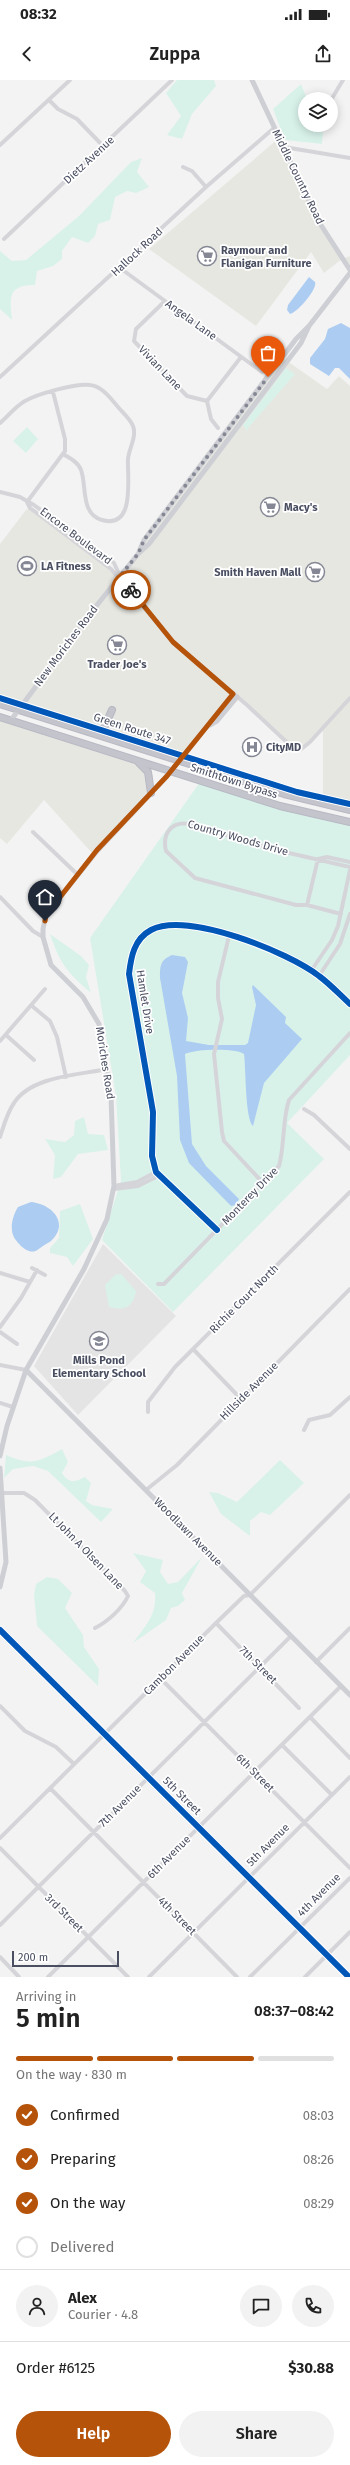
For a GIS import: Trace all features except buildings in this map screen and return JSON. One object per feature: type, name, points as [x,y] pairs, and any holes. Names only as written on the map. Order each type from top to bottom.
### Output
[{"type":"highway","name":"Smithtown Bypass","points":[[0,704],[291,796],[350,810]]},
{"type":"highway","points":[[86,732],[102,731],[112,710],[108,731],[117,741]]},
{"type":"highway","name":"Smithtown Bypass","points":[[0,717],[286,807],[350,822]]},
{"type":"highway","points":[[126,757],[147,770],[151,793]]},
{"type":"main road","name":"Middle Country Road","points":[[252,80],[319,222],[350,272]]},
{"type":"main road","name":"New Moriches Road","points":[[11,720],[120,576],[138,554],[149,544],[301,343],[310,326],[350,272]]},
{"type":"main road","name":"Moriches Road","points":[[0,1456],[0,1450],[13,1407],[26,1370],[84,1268],[107,1219],[114,1187],[113,1125],[107,1069],[99,1024],[83,997],[51,965],[43,929],[46,915],[97,850],[171,771],[235,695]]},
{"type":"main road","name":"Woodlawn Avenue","points":[[26,1370],[350,1695]]},
{"type":"main road","points":[[0,1468],[6,1562],[1,1584]]},
{"type":"street","points":[[0,145],[70,80]]},
{"type":"street","points":[[336,92],[343,80]]},
{"type":"street","name":"Dietz Avenue","points":[[4,239],[104,147],[169,81]]},
{"type":"street","points":[[49,100],[58,109],[78,119],[104,147]]},
{"type":"street","name":"Hallock Road","points":[[0,377],[120,268],[206,187],[274,128]]},
{"type":"street","points":[[284,147],[350,158]]},
{"type":"street","points":[[183,167],[192,171],[206,187]]},
{"type":"street","name":"Angela Lane","points":[[120,268],[262,372]]},
{"type":"street","name":"Vivian Lane","points":[[165,301],[136,330],[134,341],[187,396],[207,401]]},
{"type":"street","points":[[218,428],[211,419],[207,401],[241,357]]},
{"type":"street","points":[[0,423],[24,402],[53,392],[90,385],[100,389],[127,417],[133,426],[134,434],[128,462],[128,505],[123,514],[110,521],[101,520],[94,515],[86,504],[80,469],[74,461],[63,454]]},
{"type":"street","points":[[27,502],[63,454],[66,438],[53,392]]},
{"type":"street","name":"Encore Boulevard","points":[[0,492],[20,497],[27,502],[30,508],[120,576],[173,642],[235,695],[293,748],[300,750],[310,742],[350,698]]},
{"type":"street","name":"Country Woods Drive","points":[[341,914],[307,905],[296,905],[195,878],[166,851],[166,837],[173,826],[185,823],[223,832],[276,850],[318,859],[350,869]]},
{"type":"street","points":[[33,832],[78,875]]},
{"type":"street","name":"Country Woods Drive","points":[[318,859],[327,857],[350,862]]},
{"type":"street","points":[[307,905],[318,859]]},
{"type":"street","points":[[311,971],[330,943],[338,926],[350,869]]},
{"type":"street","points":[[0,897],[33,931],[44,937]]},
{"type":"street","points":[[319,976],[347,930],[350,914]]},
{"type":"street","name":"Hamlet Drive","points":[[157,1174],[152,1156],[153,1112],[129,974],[131,957],[136,946],[144,936],[151,930],[166,925],[185,925],[257,942],[319,976],[350,1004]]},
{"type":"street","points":[[229,936],[218,982],[218,998],[222,1019],[214,1054],[224,1141],[264,1184]]},
{"type":"street","points":[[330,943],[338,947]]},
{"type":"street","points":[[0,1041],[32,1006],[45,989]]},
{"type":"street","points":[[32,1006],[50,1021],[57,1037],[66,1077]]},
{"type":"street","name":"Monterey Drive","points":[[158,1284],[164,1284],[264,1184],[279,1166],[284,1148],[285,1112],[289,1100],[350,1033]]},
{"type":"street","points":[[6,1035],[34,1060]]},
{"type":"street","points":[[0,1137],[11,1107],[24,1091],[40,1083],[107,1069]]},
{"type":"street","points":[[304,1109],[314,1115],[350,1149]]},
{"type":"street","points":[[114,1187],[138,1186],[157,1174],[217,1230]]},
{"type":"street","name":"Richie Court North","points":[[148,1412],[148,1402],[175,1367],[350,1192]]},
{"type":"street","points":[[0,1327],[30,1282],[34,1269],[44,1275]]},
{"type":"street","points":[[0,1272],[30,1282]]},
{"type":"street","name":"Hillside Avenue","points":[[146,1490],[177,1464],[240,1398],[350,1289]]},
{"type":"street","points":[[0,1332],[17,1344]]},
{"type":"street","points":[[193,1349],[240,1398]]},
{"type":"street","points":[[0,1364],[26,1370]]},
{"type":"street","points":[[304,1430],[308,1420],[330,1415],[350,1397]]},
{"type":"street","points":[[0,1405],[13,1407]]},
{"type":"street","name":"Lt John A Olsen Lane","points":[[1,1493],[24,1494],[35,1500],[125,1591],[128,1596],[125,1602],[104,1624],[95,1628]]},
{"type":"street","name":"Cambon Avenue","points":[[0,1838],[216,1623],[244,1596],[250,1594],[350,1495]]},
{"type":"street","name":"7th Street","points":[[216,1623],[299,1708]]},
{"type":"street","points":[[316,1662],[350,1628]]},
{"type":"street","name":"5th Street","points":[[0,1630],[105,1733],[348,1977]]},
{"type":"street","name":"7th Avenue","points":[[0,1925],[291,1636]]},
{"type":"street","name":"6th Street","points":[[160,1678],[350,1868]]},
{"type":"street","name":"6th Avenue","points":[[48,1977],[341,1686]]},
{"type":"street","points":[[0,1706],[25,1731],[56,1747],[74,1764]]},
{"type":"street","points":[[310,1717],[350,1758]]},
{"type":"street","points":[[282,1745],[332,1795]]},
{"type":"street","name":"5th Avenue","points":[[149,1977],[350,1777]]},
{"type":"street","name":"4th Street","points":[[50,1788],[237,1977]]},
{"type":"street","name":"3rd Street","points":[[0,1848],[128,1977]]},
{"type":"street","name":"4th Avenue","points":[[250,1977],[350,1878]]},
{"type":"street","points":[[305,1977],[350,1932]]},
{"type":"street","points":[[0,1957],[19,1977]]},
{"type":"shaded area","points":[[279,138],[307,196],[342,259],[324,273],[311,252],[256,326],[149,249]]},
{"type":"shaded area","points":[[350,256],[350,270],[342,259]]},
{"type":"shaded area","name":"Smith Haven Mall","points":[[283,358],[327,389],[339,376],[350,386],[350,810],[323,805],[323,728],[300,750],[293,748],[234,694],[179,761],[0,704],[0,544],[26,510],[30,508],[120,576]]},
{"type":"shaded area","points":[[0,717],[145,763],[153,776],[153,783],[146,796],[110,838],[92,853],[44,800],[7,844],[0,838]]},
{"type":"shaded area","name":"Mills Pond Elementary School","points":[[103,1244],[176,1316],[78,1415],[34,1366]]},
{"type":"green space","points":[[177,80],[214,80],[216,86],[192,114],[182,139],[167,135],[181,116],[166,93]]},
{"type":"green space","points":[[301,84],[304,92],[298,92],[298,132],[323,132],[322,144],[285,140],[273,109]]},
{"type":"green space","points":[[142,158],[137,172],[149,187],[136,193],[127,191],[115,197],[110,220],[98,224],[95,236],[88,243],[72,237],[62,251],[62,259],[53,266],[37,271],[35,285],[19,287],[15,290],[11,299],[12,320],[0,309],[0,251],[12,261],[26,260],[79,216],[131,162]]},
{"type":"green space","points":[[286,368],[295,374],[247,429],[248,432],[243,425]]},
{"type":"green space","points":[[27,427],[38,439],[26,453],[13,441]]},
{"type":"green space","points":[[200,782],[350,822],[350,1055],[287,1123],[324,1159],[173,1312],[102,1240],[121,1181],[116,1096],[90,938]]},
{"type":"green space","points":[[50,934],[81,956],[89,965],[86,977],[91,993],[65,967],[57,953]]},
{"type":"green space","points":[[84,1117],[88,1134],[104,1135],[108,1150],[78,1154],[61,1177],[53,1179],[55,1155],[45,1139],[65,1142],[74,1135],[75,1121]]},
{"type":"green space","points":[[80,1204],[93,1239],[73,1266],[67,1257],[50,1253],[50,1248],[59,1238],[60,1211]]},
{"type":"green space","points":[[121,1274],[136,1291],[135,1296],[133,1301],[124,1308],[109,1307],[105,1285],[115,1275]]},
{"type":"green space","points":[[62,1449],[68,1462],[62,1473],[65,1477],[72,1481],[85,1477],[91,1483],[86,1501],[92,1505],[113,1509],[101,1522],[48,1471],[33,1466],[13,1469],[4,1478],[6,1455],[22,1461],[35,1461],[41,1460]]},
{"type":"green space","points":[[280,1460],[304,1483],[270,1515],[261,1512],[250,1521],[250,1536],[221,1514],[209,1492],[218,1493],[237,1502]]},
{"type":"green space","points":[[133,1553],[163,1560],[160,1572],[168,1584],[178,1582],[202,1557],[182,1593],[185,1600],[178,1606],[171,1608],[166,1620],[133,1643],[146,1626],[152,1614],[155,1593],[140,1582],[146,1571]]},
{"type":"green space","points":[[47,1577],[58,1579],[72,1593],[65,1608],[83,1635],[84,1647],[99,1669],[98,1686],[37,1626],[34,1595],[36,1584]]},
{"type":"water","points":[[309,277],[315,282],[313,290],[302,305],[290,314],[287,310],[288,305]]},
{"type":"water","points":[[341,323],[350,328],[350,379],[339,368],[335,368],[329,376],[310,364],[310,358],[325,339],[328,329]]},
{"type":"water","points":[[172,955],[185,957],[188,962],[182,993],[188,1018],[186,1041],[209,1045],[245,1045],[248,1043],[256,1005],[252,987],[253,985],[286,1017],[285,1023],[302,1039],[264,1083],[253,1126],[250,1122],[248,1114],[244,1054],[233,1051],[215,1050],[190,1052],[185,1054],[192,1144],[206,1166],[239,1199],[236,1205],[231,1206],[189,1163],[180,1140],[177,1076],[160,978],[160,970],[163,961]]},
{"type":"water","points":[[31,1202],[46,1206],[52,1210],[59,1221],[59,1228],[51,1241],[33,1251],[23,1248],[15,1239],[12,1232],[13,1219],[18,1207]]},
{"type":"cycle path","name":"Green Route 347","points":[[0,698],[297,792],[350,804]]},
{"type":"cycle path","points":[[217,1230],[156,1172],[152,1156],[153,1112],[129,974],[132,955],[137,943],[151,930],[167,926],[188,926],[212,930],[237,937],[262,946],[304,966],[323,979],[350,1004]]},
{"type":"cycle path","points":[[0,1630],[349,1977]]},
{"type":"way so far","points":[[131,590],[120,576],[138,554],[144,540],[268,377]]},
{"type":"place","name":"Raymour and Flanigan Furniture","points":[[207,256]]},
{"type":"place","name":"Macy's","points":[[270,507]]},
{"type":"place","name":"LA Fitness","points":[[27,566]]},
{"type":"place","name":"Smith Haven Mall","points":[[315,572]]},
{"type":"place","name":"Trader Joe's","points":[[117,645]]},
{"type":"place","name":"CityMD","points":[[252,747]]},
{"type":"place","name":"Mills Pond Elementary School","points":[[99,1341]]},
{"type":"route","points":[[45,921],[46,915],[54,904],[97,850],[167,776],[210,725],[213,718],[233,694],[206,669],[173,642],[131,590]]}]
